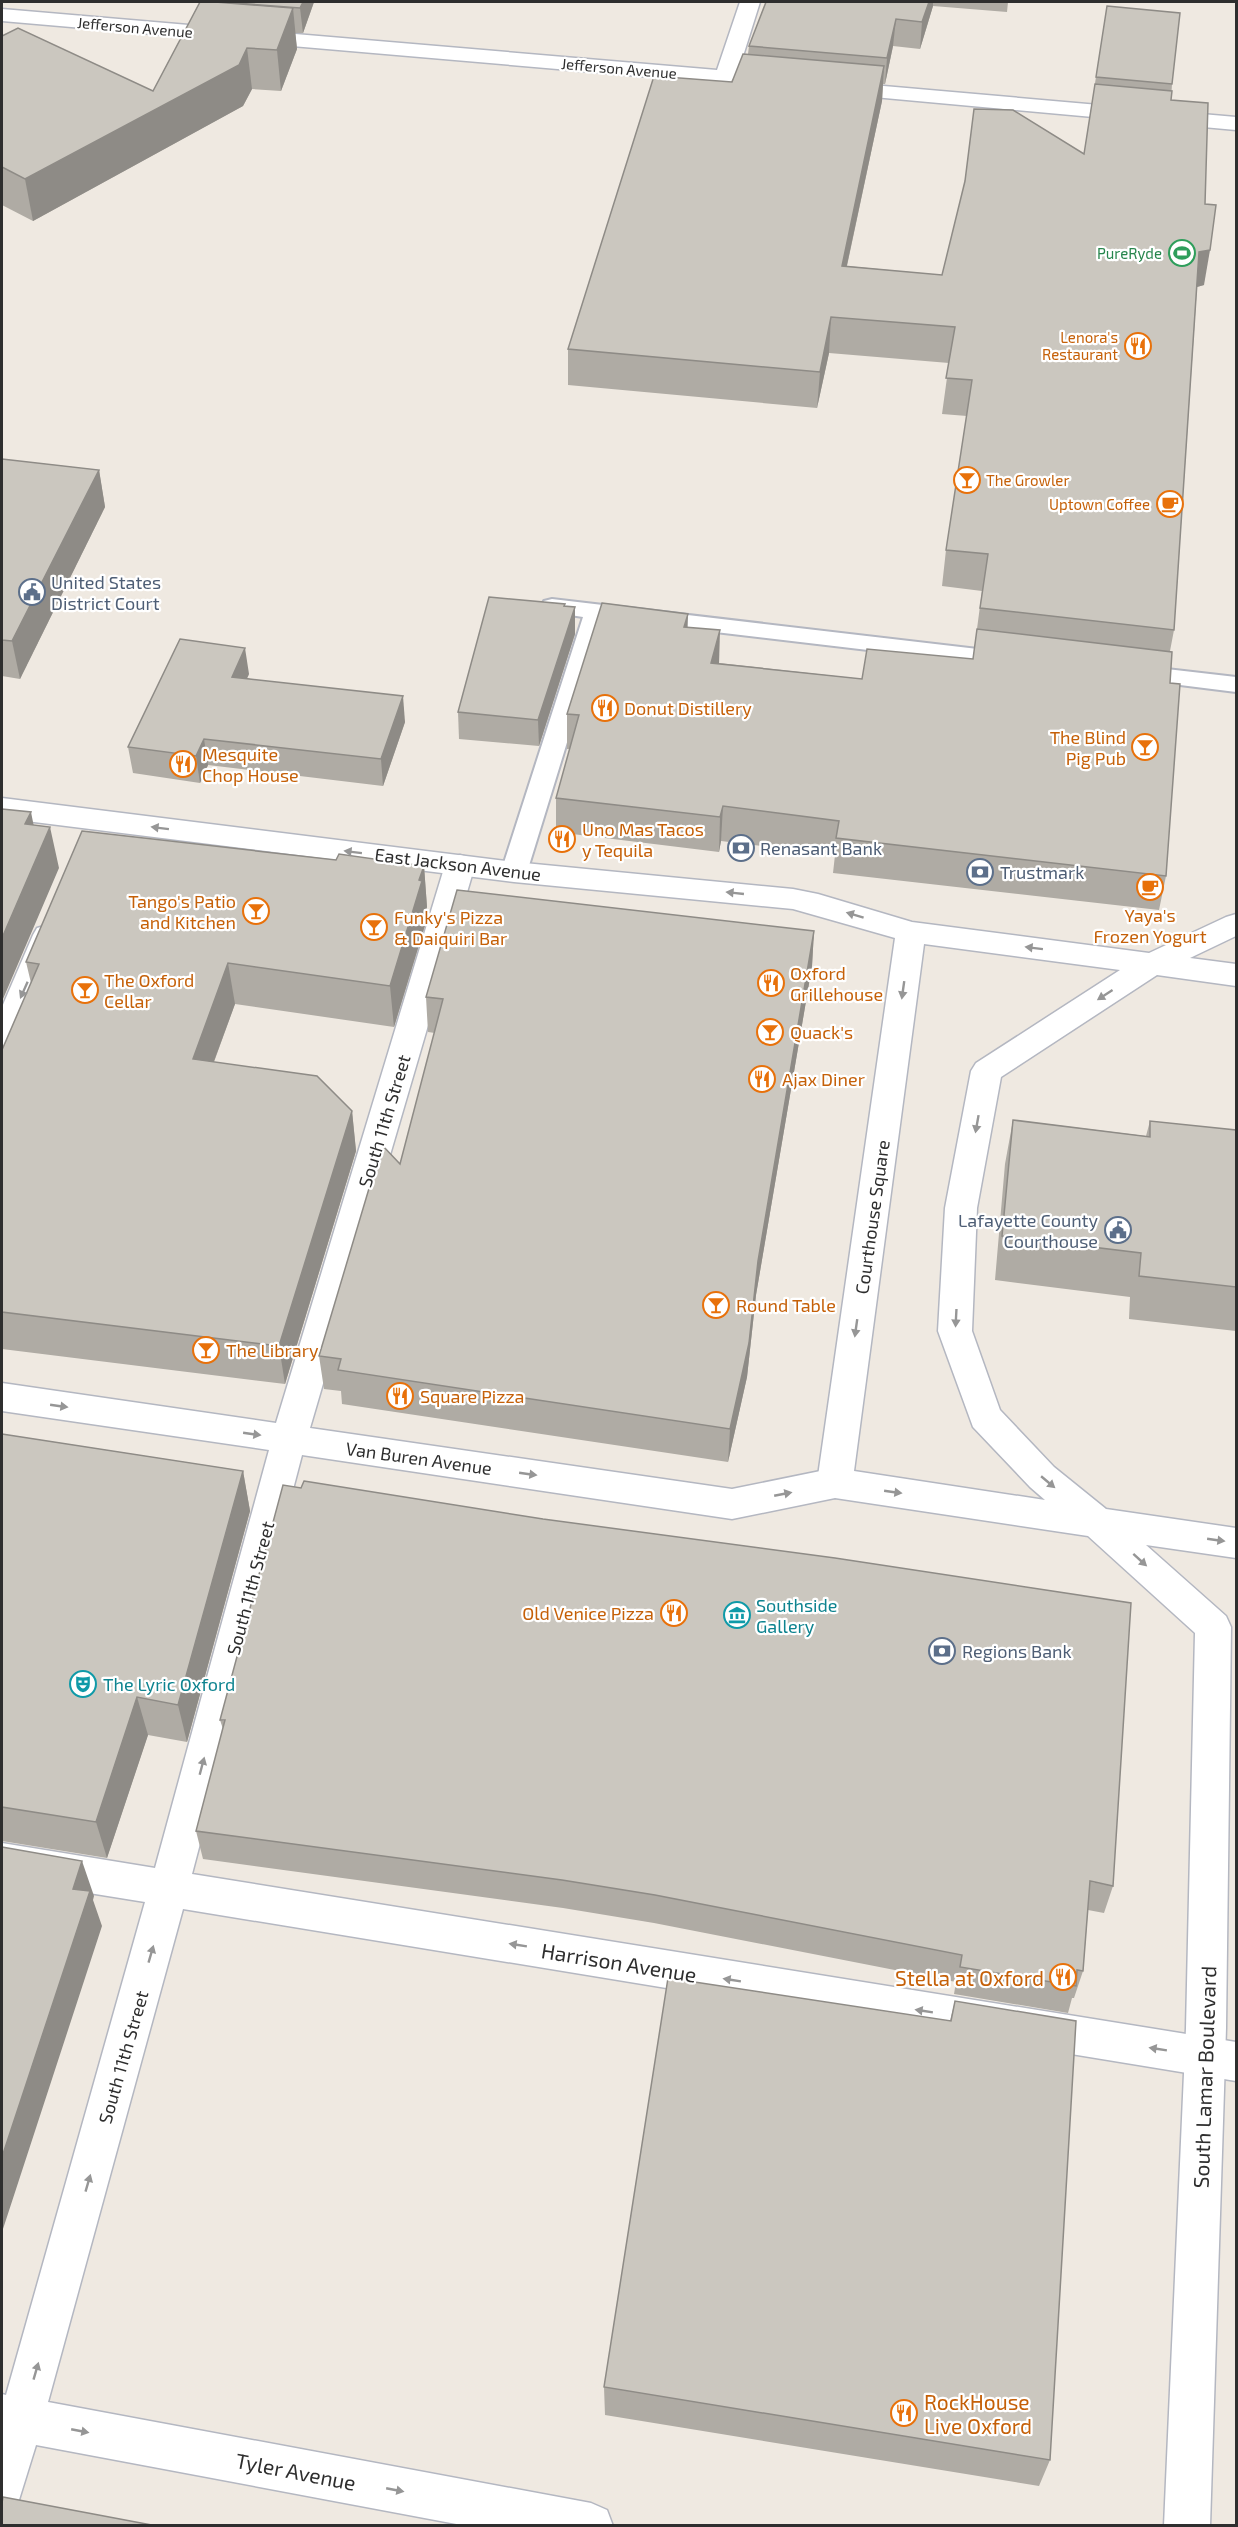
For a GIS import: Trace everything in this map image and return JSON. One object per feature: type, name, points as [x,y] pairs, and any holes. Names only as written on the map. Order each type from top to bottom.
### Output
[{"type":"street","points":[[726,77],[750,2]]},
{"type":"street","name":"Jefferson Avenue","points":[[2,15],[797,84]]},
{"type":"street","points":[[821,86],[1236,124]]},
{"type":"street","name":"East Jackson Avenue","points":[[2,808],[91,833],[460,865],[793,899],[818,904],[911,932]]},
{"type":"street","name":"South 11th Street","points":[[2,2487],[12,2418],[170,1888],[290,1439],[460,865]]},
{"type":"street","points":[[2,1041],[59,910]]},
{"type":"street","points":[[1225,1621],[1042,1477],[986,1417],[955,1331],[961,1208],[987,1071],[1154,963],[1236,924]]},
{"type":"street","points":[[911,932],[1236,975]]},
{"type":"street","name":"Courthouse Square","points":[[835,1483],[911,932]]},
{"type":"street","name":"Van Buren Avenue","points":[[2,1397],[732,1504],[835,1483]]},
{"type":"street","points":[[835,1483],[1236,1543]]},
{"type":"street","name":"South Lamar Boulevard","points":[[1187,2526],[1221,2060],[1225,1621]]},
{"type":"street","name":"Harrison Avenue","points":[[2,1861],[1221,2060]]},
{"type":"street","name":"Tyler Avenue","points":[[12,2418],[591,2526]]},
{"type":"lane","points":[[552,606],[1029,662]]},
{"type":"lane","points":[[514,872],[596,612]]},
{"type":"lane","points":[[1111,671],[1236,685]]},
{"type":"building","points":[[200,2],[293,8],[277,50],[247,48],[239,65],[25,179],[2,167],[2,36],[18,28],[153,91]]},
{"type":"building","points":[[223,2],[303,2],[300,8]]},
{"type":"building","points":[[766,2],[929,2],[922,22],[896,19],[887,58],[749,46]]},
{"type":"building","points":[[1107,6],[1180,13],[1172,84],[1096,77]]},
{"type":"building","points":[[743,54],[884,66],[842,266],[942,275],[965,181],[974,109],[1013,110],[1084,154],[1095,84],[1172,91],[1171,100],[1208,103],[1205,204],[1216,205],[1210,250],[1199,252],[1174,630],[980,608],[988,554],[946,550],[972,380],[946,378],[955,327],[831,317],[820,372],[568,349],[654,76],[732,82]]},
{"type":"building","points":[[2,459],[99,470],[12,641],[2,640]]},
{"type":"building","points":[[489,597],[565,604],[564,606],[575,607],[538,720],[458,712]]},
{"type":"building","points":[[602,603],[688,614],[684,627],[720,630],[711,663],[862,679],[867,649],[973,659],[977,629],[1172,652],[1170,683],[1180,684],[1166,876],[836,838],[839,821],[723,806],[720,817],[556,798],[579,715],[567,714]]},
{"type":"building","points":[[180,639],[245,648],[232,677],[403,696],[381,759],[204,739],[196,756],[128,747]]},
{"type":"building","points":[[2,809],[31,812],[25,824],[50,827],[2,938]]},
{"type":"building","points":[[82,831],[336,860],[339,854],[424,866],[419,880],[422,881],[390,986],[228,963],[193,1059],[317,1076],[352,1111],[279,1346],[2,1312],[2,1050],[39,964],[26,962]]},
{"type":"building","points":[[457,890],[814,931],[758,1261],[749,1343],[730,1429],[338,1370],[341,1359],[319,1356],[382,1145],[400,1164],[443,999],[426,997]]},
{"type":"building","name":"Lafayette County Courthouse","points":[[1013,1120],[1150,1137],[1150,1121],[1236,1130],[1236,1287],[1139,1276],[1141,1253],[1002,1236]]},
{"type":"building","name":"The Lyric Oxford","points":[[2,1434],[243,1471],[178,1705],[137,1697],[96,1822],[2,1807]]},
{"type":"building","points":[[304,1481],[543,1519],[835,1558],[1131,1603],[1113,1886],[1090,1881],[1083,1971],[1077,1970],[1076,1986],[960,1967],[962,1955],[655,1895],[562,1880],[196,1831],[225,1720],[220,1720],[283,1485],[301,1488]]},
{"type":"building","points":[[2,1847],[82,1861],[73,1889],[90,1891],[2,2157]]},
{"type":"building","points":[[668,1978],[951,2021],[955,2001],[1076,2021],[1050,2460],[604,2387]]},
{"type":"building","points":[[3,2497],[157,2526],[2,2526]]},
{"type":"place","name":"PureRyde","points":[[1182,253]]},
{"type":"place","name":"Lenora's Restaurant","points":[[1138,346]]},
{"type":"place","name":"The Growler","points":[[967,480]]},
{"type":"place","name":"Uptown Coffee","points":[[1170,504]]},
{"type":"place","name":"United States District Court","points":[[32,592]]},
{"type":"place","name":"Donut Distillery","points":[[605,708]]},
{"type":"place","name":"The Blind Pig Pub","points":[[1145,747]]},
{"type":"place","name":"Mesquite Chop House","points":[[183,764]]},
{"type":"place","name":"Uno Mas Tacos y Tequila","points":[[562,839]]},
{"type":"place","name":"Renasant Bank","points":[[741,848]]},
{"type":"place","name":"Trustmark","points":[[980,872]]},
{"type":"place","name":"Yaya's Frozen Yogurt","points":[[1150,887]]},
{"type":"place","name":"Tango's Patio and Kitchen","points":[[256,911]]},
{"type":"place","name":"Funky's Pizza & Daiquiri Bar","points":[[374,927]]},
{"type":"place","name":"Oxford Grillehouse","points":[[771,983]]},
{"type":"place","name":"The Oxford Cellar","points":[[85,990]]},
{"type":"place","name":"Quack's","points":[[770,1032]]},
{"type":"place","name":"Ajax Diner","points":[[762,1079]]},
{"type":"place","name":"Lafayette County Courthouse","points":[[1118,1230]]},
{"type":"place","name":"Round Table","points":[[716,1305]]},
{"type":"place","name":"The Library","points":[[206,1350]]},
{"type":"place","name":"Square Pizza","points":[[400,1396]]},
{"type":"place","name":"Old Venice Pizza","points":[[674,1613]]},
{"type":"place","name":"Southside Gallery","points":[[737,1615]]},
{"type":"place","name":"Regions Bank","points":[[942,1651]]},
{"type":"place","name":"The Lyric Oxford","points":[[83,1684]]},
{"type":"place","name":"Stella at Oxford","points":[[1063,1977]]},
{"type":"place","name":"RockHouse Live Oxford","points":[[904,2413]]}]
